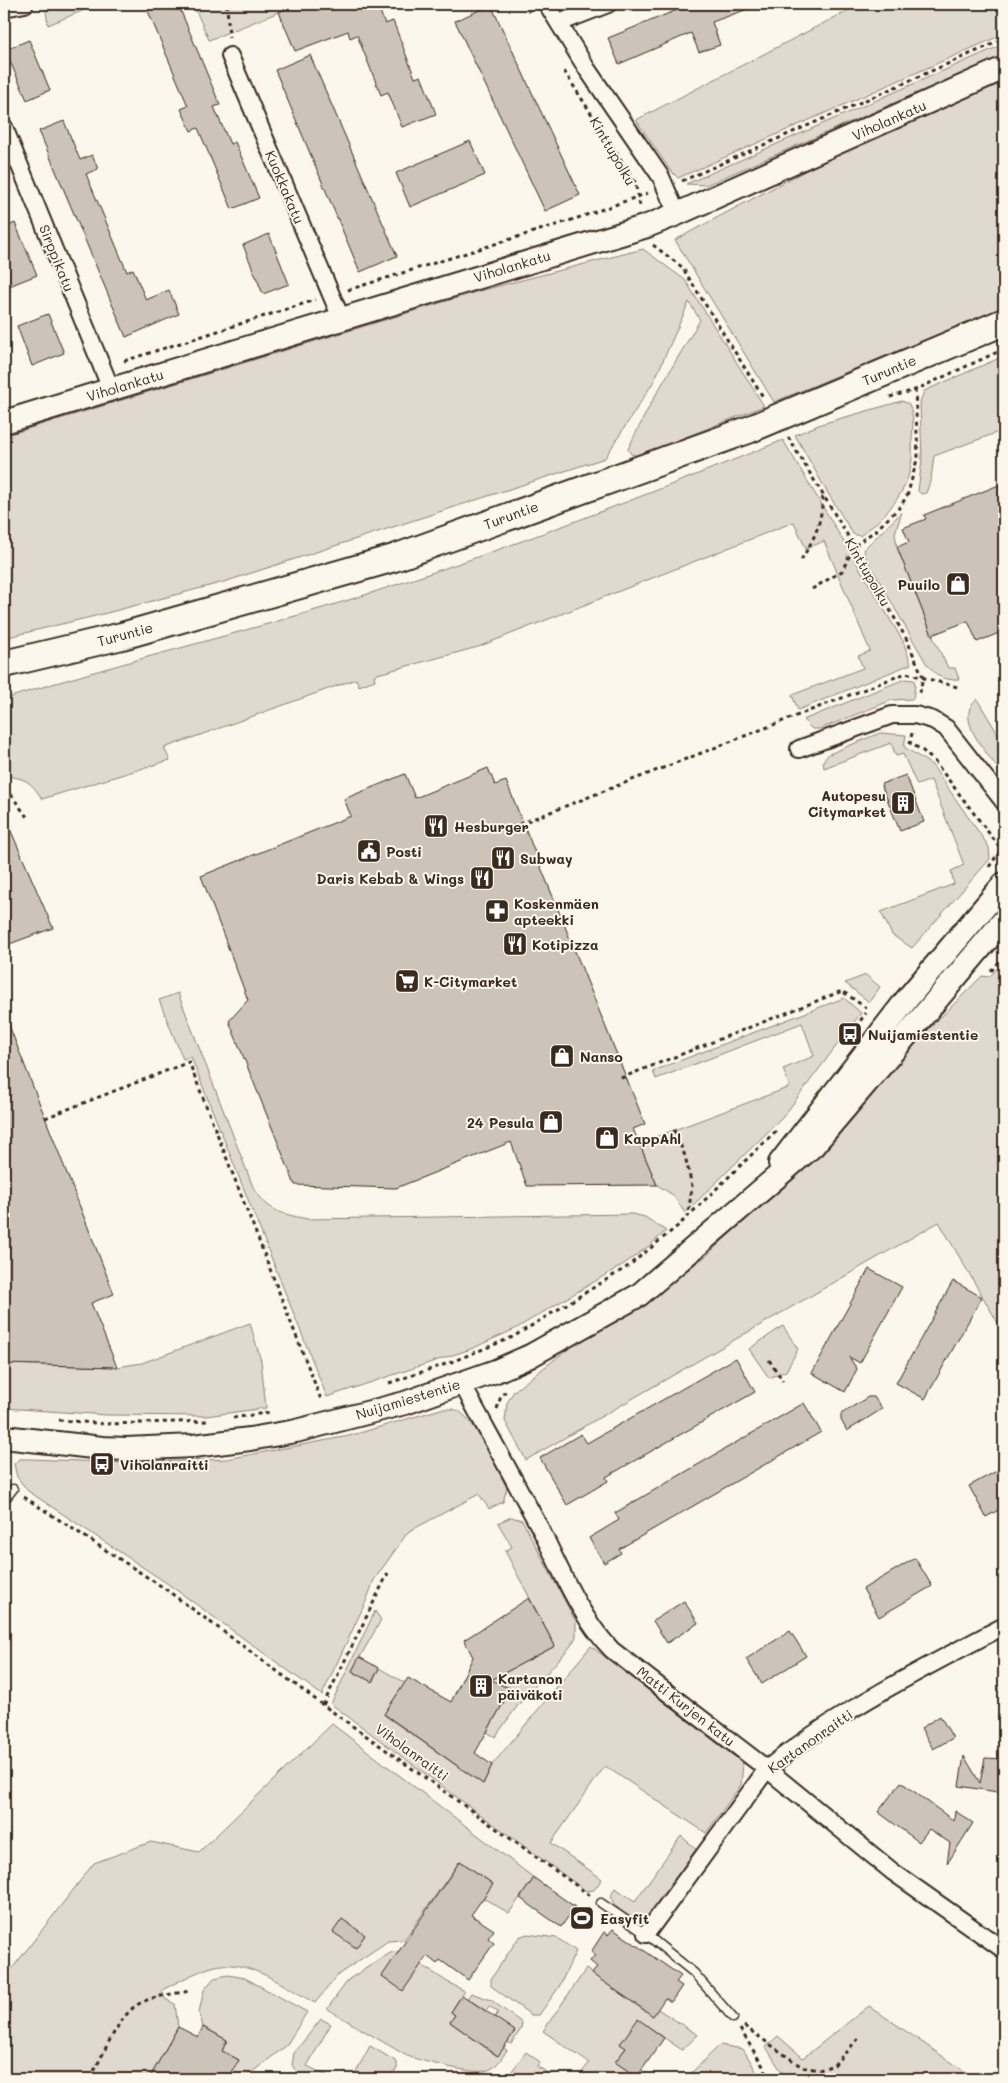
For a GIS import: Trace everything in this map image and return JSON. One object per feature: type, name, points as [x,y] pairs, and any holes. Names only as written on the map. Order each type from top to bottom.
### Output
[{"type":"highway","name":"Turuntie","points":[[4,664],[122,636],[394,558],[748,430],[1004,322]]},
{"type":"main road","name":"Viholankatu","points":[[4,422],[647,226],[1004,68]]},
{"type":"main road","name":"Nuijamiestentie","points":[[758,1194],[801,1134],[876,1038],[1004,884]]},
{"type":"main road","name":"Nuijamiestentie","points":[[4,1437],[102,1448],[193,1446],[296,1431],[405,1403],[496,1371],[530,1356],[639,1295],[813,1146],[1004,920]]},
{"type":"street","points":[[4,8],[25,4]]},
{"type":"street","name":"Kinttupolku","points":[[547,4],[587,69],[667,188],[677,214]]},
{"type":"street","points":[[559,23],[608,4]]},
{"type":"street","name":"Kuokkakatu","points":[[230,56],[341,318]]},
{"type":"street","name":"Sirppikatu","points":[[4,127],[110,389]]},
{"type":"street","points":[[799,749],[892,715],[915,715],[933,720],[946,728],[1004,802]]},
{"type":"street","name":"Matti Kurjen katu","points":[[461,1382],[581,1611],[612,1650],[767,1769],[893,1872],[1004,1950]]},
{"type":"street","name":"Kartanonraitti","points":[[646,1934],[767,1769],[842,1716],[939,1660],[1004,1626]]},
{"type":"lane","points":[[4,1500],[13,1490]]},
{"type":"lane","points":[[601,1902],[646,1934],[694,1973],[733,2018]]},
{"type":"path","points":[[226,4],[230,56]]},
{"type":"path","points":[[524,4],[534,20]]},
{"type":"path","points":[[102,368],[575,219],[637,195],[667,188],[1003,39],[1004,29]]},
{"type":"path","name":"Kinttupolku","points":[[563,69],[635,182],[637,195],[653,246],[682,267],[763,397]]},
{"type":"path","points":[[812,589],[842,571],[854,546],[876,530],[901,506],[908,494],[918,456],[915,390]]},
{"type":"path","name":"Kinttupolku","points":[[787,437],[854,546],[907,640],[923,677]]},
{"type":"path","points":[[801,560],[812,541],[821,518],[823,494]]},
{"type":"path","points":[[512,828],[906,673],[961,688]]},
{"type":"path","points":[[923,677],[910,743],[924,751],[934,762],[1004,853]]},
{"type":"path","points":[[4,792],[9,792],[27,817]]},
{"type":"path","points":[[988,868],[1004,845]]},
{"type":"path","points":[[991,971],[1004,957]]},
{"type":"path","points":[[621,1078],[842,991],[869,1010]]},
{"type":"path","points":[[844,1042],[874,1004]]},
{"type":"path","points":[[45,1118],[189,1062],[322,1402]]},
{"type":"path","points":[[385,1385],[513,1337],[627,1267],[687,1217],[780,1127]]},
{"type":"path","points":[[674,1130],[685,1156],[692,1186],[687,1217]]},
{"type":"path","points":[[486,1348],[507,1391],[498,1402],[497,1412]]},
{"type":"path","points":[[769,1360],[783,1381]]},
{"type":"path","points":[[313,1404],[331,1400]]},
{"type":"path","points":[[225,1419],[278,1411]]},
{"type":"path","points":[[50,1419],[106,1424],[216,1420]]},
{"type":"path","name":"Viholanraitti","points":[[13,1490],[164,1588],[323,1705],[601,1902]]},
{"type":"path","points":[[323,1705],[388,1573]]},
{"type":"path","points":[[94,2071],[120,2024],[134,2007],[155,1998],[190,1990]]},
{"type":"path","points":[[733,2018],[802,2067],[819,2070],[834,2065],[859,2038]]},
{"type":"path","points":[[733,2018],[771,2079]]},
{"type":"shaded area","points":[[45,4],[99,4],[48,25]]},
{"type":"shaded area","points":[[193,4],[299,4],[209,40]]},
{"type":"shaded area","points":[[854,4],[1004,4],[1004,34],[678,178],[670,170],[636,120],[851,9]]},
{"type":"shaded area","points":[[1004,44],[1004,55],[706,185],[686,184]]},
{"type":"shaded area","points":[[1004,82],[1004,307],[774,402],[675,240],[816,165]]},
{"type":"shaded area","points":[[643,249],[685,280],[764,406],[638,456],[631,454],[628,449],[651,403],[700,320],[689,302],[654,381],[605,458],[224,582],[4,638],[4,436],[483,290]]},
{"type":"shaded area","points":[[1004,356],[1004,430],[934,456],[931,479],[926,493],[921,494],[918,491],[922,460],[920,403],[924,391]]},
{"type":"shaded area","points":[[902,401],[909,404],[911,408],[913,425],[912,459],[908,476],[899,496],[885,514],[860,536],[853,534],[795,435],[821,424]]},
{"type":"shaded area","points":[[783,440],[903,641],[911,664],[798,710],[792,695],[863,668],[858,656],[870,651],[824,541],[806,549],[794,522],[478,647],[374,675],[375,680],[359,686],[356,679],[164,748],[170,760],[42,799],[27,781],[4,776],[4,699],[365,595],[576,521]]},
{"type":"shaded area","points":[[902,512],[895,533],[897,547],[932,635],[948,668],[955,668],[959,679],[940,677],[926,663],[864,554],[865,548]]},
{"type":"shaded area","points":[[905,679],[914,680],[913,699],[892,700],[820,729],[812,729],[803,720]]},
{"type":"shaded area","points":[[977,699],[1004,744],[1004,777],[974,735],[970,725],[970,708]]},
{"type":"shaded area","points":[[880,733],[906,735],[904,747],[932,765],[989,847],[990,859],[912,948],[892,935],[881,912],[954,884],[951,871],[964,865],[931,780],[917,785],[903,754],[896,756],[891,743],[824,768],[823,761],[829,754]]},
{"type":"shaded area","points":[[1004,962],[1004,1317],[998,1323],[939,1222],[526,1460],[505,1421],[507,1403],[514,1391],[568,1349],[650,1297],[706,1256],[819,1151],[912,1046],[982,976],[989,977]]},
{"type":"shaded area","points":[[866,975],[880,987],[869,1002],[845,983]]},
{"type":"shaded area","points":[[178,993],[253,1187],[264,1202],[282,1213],[307,1219],[632,1214],[645,1217],[666,1231],[624,1264],[515,1329],[471,1349],[327,1397],[191,1057],[183,1059],[159,1000]]},
{"type":"shaded area","points":[[844,998],[861,1013],[783,1117],[685,1213],[673,1195],[657,1185],[639,1143],[790,1087],[783,1069],[814,1056],[802,1023],[656,1079],[653,1071]]},
{"type":"shaded area","points":[[250,1323],[261,1361],[266,1408],[206,1416],[107,1415],[4,1408],[4,1364],[117,1367],[142,1363]]},
{"type":"shaded area","points":[[783,1326],[798,1349],[786,1371],[769,1378],[749,1349]]},
{"type":"shaded area","points":[[441,1409],[451,1409],[460,1412],[473,1426],[507,1488],[503,1502],[489,1509],[479,1494],[408,1532],[374,1580],[322,1695],[168,1584],[28,1491],[17,1477],[14,1464],[19,1459],[129,1463],[227,1459],[349,1436]]},
{"type":"shaded area","points":[[511,1517],[522,1520],[576,1622],[576,1637],[570,1647],[519,1704],[495,1737],[487,1732],[511,1689],[491,1680],[555,1646],[505,1551],[512,1547],[498,1523]]},
{"type":"shaded area","points":[[375,1611],[381,1620],[352,1671],[372,1682],[379,1668],[405,1683],[384,1715],[483,1784],[492,1765],[591,1646],[743,1763],[741,1785],[706,1833],[605,1766],[551,1843],[602,1879],[594,1890],[586,1891],[331,1704]]},
{"type":"shaded area","points":[[332,1724],[534,1878],[509,1913],[483,1898],[493,1884],[460,1861],[404,1940],[388,1941],[339,1974],[315,2003],[279,1982],[252,1970],[225,1965],[212,1967],[193,1974],[162,1990],[165,1999],[175,2004],[178,2027],[149,2079],[4,2079],[4,1979],[94,1863],[151,1842],[199,1852]]},
{"type":"shaded area","points":[[681,1836],[696,1849],[643,1924],[619,1909],[612,1900],[612,1894],[615,1888],[635,1901]]},
{"type":"shaded area","points":[[527,1934],[557,1938],[576,1951],[559,1987],[539,2015],[531,2015],[491,1986],[491,1979],[519,1937]]},
{"type":"shaded area","points":[[400,1951],[464,1991],[451,2012],[455,2015],[450,2022],[497,2056],[503,2048],[507,2050],[495,2066],[485,2071],[469,2071],[407,2056],[327,2009],[349,1979],[392,1952]]},
{"type":"shaded area","points":[[586,1969],[645,2011],[650,2004],[698,2035],[682,2050],[643,2023],[616,2062],[641,2079],[577,2079],[589,2063],[543,2031]]},
{"type":"shaded area","points":[[228,1975],[245,1978],[307,2012],[286,2046],[243,2079],[228,2079],[239,2060],[222,2051],[227,2040],[203,2027],[199,2012],[204,1990],[214,1978]]},
{"type":"shaded area","points":[[471,1993],[491,2000],[522,2023],[521,2029],[511,2044],[507,2042],[495,2017],[498,2012],[489,2006],[486,2011],[467,1998]]},
{"type":"shaded area","points":[[869,2006],[976,2079],[786,2079],[766,2047],[778,2036],[803,2058]]},
{"type":"shaded area","points":[[321,2019],[331,2024],[307,2066],[334,2079],[305,2079],[299,2076],[292,2065],[294,2053]]},
{"type":"shaded area","points":[[720,2045],[743,2049],[761,2079],[685,2079]]},
{"type":"shaded area","points":[[370,2046],[397,2062],[397,2069],[386,2079],[352,2079]]},
{"type":"shaded area","points":[[526,2052],[540,2062],[537,2066],[557,2079],[512,2079],[512,2071]]},
{"type":"building","points":[[145,4],[178,4],[220,105],[214,107],[230,144],[235,142],[259,198],[232,209],[198,128],[191,131],[181,109],[188,106]]},
{"type":"building","points":[[299,4],[377,4],[385,24],[393,21],[415,78],[421,76],[436,114],[402,127],[388,92],[381,95],[357,35],[350,38],[348,31],[295,51],[279,12]]},
{"type":"building","points":[[681,4],[755,4],[756,6],[712,22],[720,45],[699,52],[691,33],[619,64],[608,38],[682,8]]},
{"type":"building","points":[[491,5],[580,195],[545,211],[455,21]]},
{"type":"building","points":[[29,40],[50,90],[27,100],[5,50]]},
{"type":"building","points":[[310,55],[397,256],[360,272],[275,70]]},
{"type":"building","points":[[64,121],[80,160],[92,155],[98,169],[86,174],[127,272],[133,269],[146,300],[169,290],[179,314],[126,337],[39,131]]},
{"type":"building","points":[[470,141],[485,175],[410,207],[396,173]]},
{"type":"building","points":[[15,223],[37,275],[4,288],[4,228]]},
{"type":"building","points":[[269,234],[289,284],[263,294],[243,245]]},
{"type":"building","points":[[48,314],[64,353],[32,366],[17,326]]},
{"type":"building","name":"Puuilo","points":[[1004,483],[1004,631],[977,642],[968,621],[932,635],[897,547],[909,542],[903,528],[926,519],[924,515]]},
{"type":"building","name":"K-Citymarket","points":[[488,768],[495,785],[506,781],[645,1124],[633,1129],[657,1185],[527,1186],[511,1142],[396,1188],[295,1185],[229,1021],[248,1000],[201,876],[351,816],[344,799],[405,774],[415,798]]},
{"type":"building","name":"Autopesu Citymarket","points":[[906,775],[924,822],[900,831],[881,784]]},
{"type":"building","points":[[4,815],[53,928],[4,946]]},
{"type":"building","points":[[5,1015],[114,1294],[91,1303],[117,1367],[4,1364]]},
{"type":"building","points":[[869,1269],[902,1287],[860,1363],[849,1357],[857,1369],[845,1392],[812,1373]]},
{"type":"building","points":[[953,1281],[982,1297],[925,1399],[896,1383]]},
{"type":"building","points":[[736,1358],[755,1392],[606,1477],[608,1481],[567,1505],[540,1458],[581,1434],[587,1443]]},
{"type":"building","points":[[868,1397],[874,1397],[882,1409],[847,1431],[841,1420],[841,1414]]},
{"type":"building","points":[[804,1403],[821,1432],[619,1549],[621,1553],[604,1563],[589,1538],[619,1520],[615,1513]]},
{"type":"building","points":[[1004,1467],[1004,1507],[986,1517],[969,1486]]},
{"type":"building","points":[[915,1558],[932,1586],[879,1617],[863,1589]]},
{"type":"building","name":"Kartanon päiväkoti","points":[[529,1598],[555,1646],[491,1680],[511,1689],[475,1753],[492,1765],[483,1784],[384,1714],[408,1678],[451,1702],[473,1657],[464,1640]]},
{"type":"building","points":[[684,1601],[698,1623],[667,1643],[653,1621]]},
{"type":"building","points":[[790,1631],[806,1656],[762,1684],[746,1659]]},
{"type":"building","points":[[359,1657],[379,1668],[372,1682],[352,1671]]},
{"type":"building","points":[[940,1716],[953,1738],[933,1749],[921,1728]]},
{"type":"building","points":[[964,1756],[980,1783],[985,1758],[1002,1759],[1001,1765],[1004,1766],[1004,1793],[959,1786]]},
{"type":"building","points":[[901,1782],[954,1821],[955,1811],[973,1823],[947,1864],[950,1843],[929,1829],[919,1842],[878,1812]]},
{"type":"building","points":[[460,1861],[493,1884],[471,1915],[494,1930],[488,1938],[494,1943],[468,1980],[440,1960],[437,1964],[427,1956],[403,1991],[382,1976]]},
{"type":"building","points":[[534,1878],[575,1907],[561,1927],[520,1898]]},
{"type":"building","points":[[342,1919],[365,1935],[356,1948],[333,1932]]},
{"type":"building","points":[[613,1929],[681,1976],[676,1982],[682,1986],[671,2002],[665,1998],[653,2016],[592,1974],[597,1967],[590,1961],[595,1955],[591,1952],[604,1932],[608,1935]]},
{"type":"building","points":[[462,1995],[515,2031],[498,2056],[450,2022],[455,2015],[451,2012]]},
{"type":"building","points":[[638,2019],[664,2038],[637,2077],[615,2062],[626,2048],[620,2044]]},
{"type":"building","points":[[178,2027],[198,2037],[203,2027],[227,2040],[222,2051],[239,2060],[228,2079],[149,2079]]},
{"type":"place","name":"Puuilo","points":[[958,584]]},
{"type":"place","name":"Autopesu Citymarket","points":[[903,803]]},
{"type":"place","name":"Hesburger","points":[[436,826]]},
{"type":"place","name":"Posti","points":[[369,851]]},
{"type":"place","name":"Subway","points":[[503,858]]},
{"type":"place","name":"Daris Kebab & Wings","points":[[482,878]]},
{"type":"place","name":"Koskenmäen apteekki","points":[[497,911]]},
{"type":"place","name":"Kotipizza","points":[[515,944]]},
{"type":"place","name":"K-Citymarket","points":[[407,981]]},
{"type":"place","name":"Nuijamiestentie","points":[[850,1034]]},
{"type":"place","name":"Nanso","points":[[562,1056]]},
{"type":"place","name":"24 Pesula","points":[[551,1122]]},
{"type":"place","name":"KappAhl","points":[[607,1138]]},
{"type":"place","name":"Viholanraitti","points":[[102,1464]]},
{"type":"place","name":"Kartanon päiväkoti","points":[[481,1686]]},
{"type":"place","name":"Easyfit","points":[[582,1918]]}]
